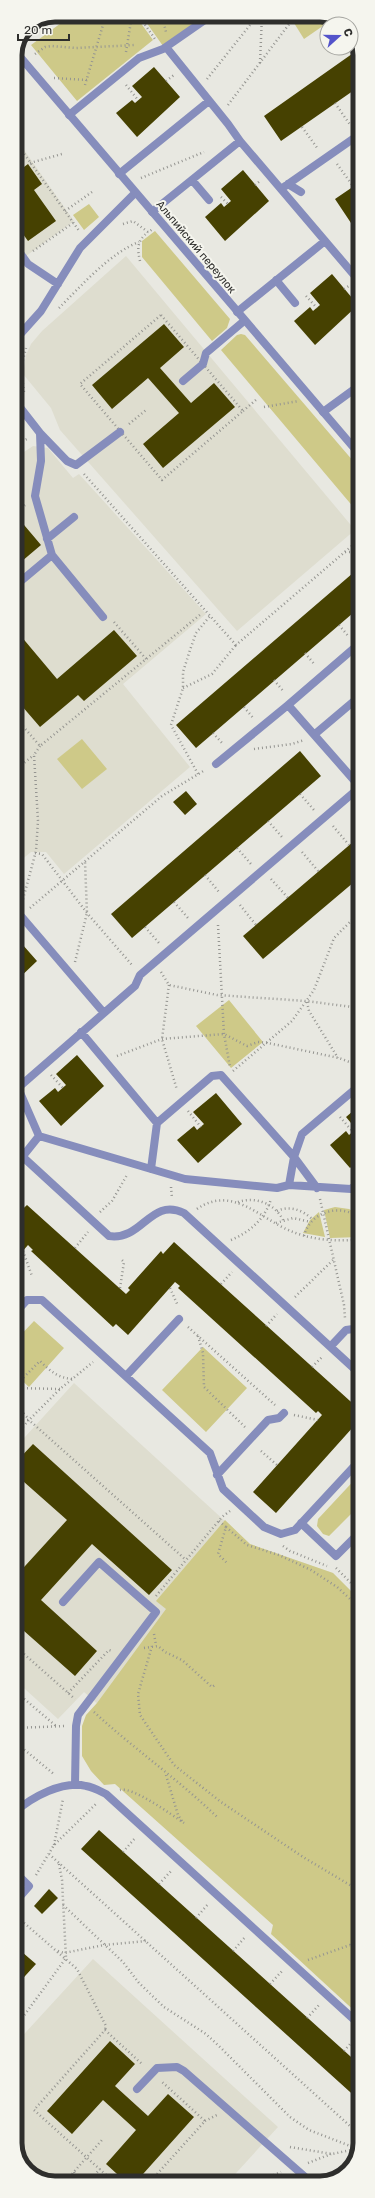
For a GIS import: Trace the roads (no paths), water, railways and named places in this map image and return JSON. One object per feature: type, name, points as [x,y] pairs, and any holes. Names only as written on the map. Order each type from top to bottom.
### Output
[{"type":"street","points":[[69,115],[144,54],[159,51],[202,22]]},
{"type":"street","points":[[166,47],[200,88],[240,141],[284,187],[325,241],[353,274]]},
{"type":"street","name":"Альпийский переулок","points":[[22,60],[244,321],[353,446]]},
{"type":"street","points":[[119,174],[209,101]]},
{"type":"street","points":[[284,187],[353,138]]},
{"type":"street","points":[[152,212],[240,141]]},
{"type":"street","points":[[192,180],[209,200]]},
{"type":"street","points":[[284,187],[301,192]]},
{"type":"street","points":[[22,332],[41,311],[80,248],[135,193]]},
{"type":"street","points":[[237,312],[325,241]]},
{"type":"street","points":[[23,257],[28,264],[58,284]]},
{"type":"street","points":[[276,280],[295,303]]},
{"type":"street","points":[[183,381],[203,364],[206,354],[244,321]]},
{"type":"street","points":[[323,412],[353,390]]},
{"type":"street","points":[[22,410],[40,433],[67,461],[76,465],[120,432]]},
{"type":"street","points":[[40,433],[40,461],[35,496],[52,555],[103,617]]},
{"type":"street","points":[[47,539],[74,517]]},
{"type":"street","points":[[22,580],[52,555]]},
{"type":"street","points":[[216,764],[353,649]]},
{"type":"street","points":[[311,736],[353,702]]},
{"type":"street","points":[[288,705],[311,736],[353,780]]},
{"type":"street","points":[[22,1081],[43,1066],[104,1013],[135,986],[140,975],[353,793]]},
{"type":"street","points":[[22,919],[104,1013]]},
{"type":"street","points":[[81,1032],[158,1123]]},
{"type":"street","points":[[151,1169],[158,1123],[212,1076],[221,1075],[294,1157],[317,1188]]},
{"type":"street","points":[[289,1185],[294,1157],[302,1134],[353,1091]]},
{"type":"street","points":[[22,1096],[39,1136]]},
{"type":"street","points":[[39,1136],[24,1158],[109,1236],[117,1238],[135,1231],[151,1215],[158,1212],[173,1209],[188,1216],[287,1306],[328,1349],[353,1369]]},
{"type":"street","points":[[39,1136],[133,1164],[203,1182],[274,1187],[289,1185],[317,1188],[351,1189],[353,1187]]},
{"type":"street","points":[[22,1305],[27,1300],[42,1300],[210,1453],[223,1489],[264,1527],[281,1534],[295,1530],[353,1467]]},
{"type":"street","points":[[126,1376],[179,1319]]},
{"type":"street","points":[[328,1349],[346,1330],[353,1329]]},
{"type":"street","points":[[218,1475],[268,1420],[279,1418],[284,1413]]},
{"type":"street","points":[[301,1523],[336,1556],[353,1539]]},
{"type":"street","points":[[63,1602],[100,1562],[156,1612],[78,1715],[76,1726],[75,1784]]},
{"type":"street","points":[[22,1807],[30,1801],[66,1786],[75,1784],[90,1787],[106,1794],[353,2019]]},
{"type":"street","points":[[22,1879],[29,1886],[22,1894]]},
{"type":"street","points":[[137,2089],[157,2068],[176,2067],[184,2071],[304,2176]]}]
